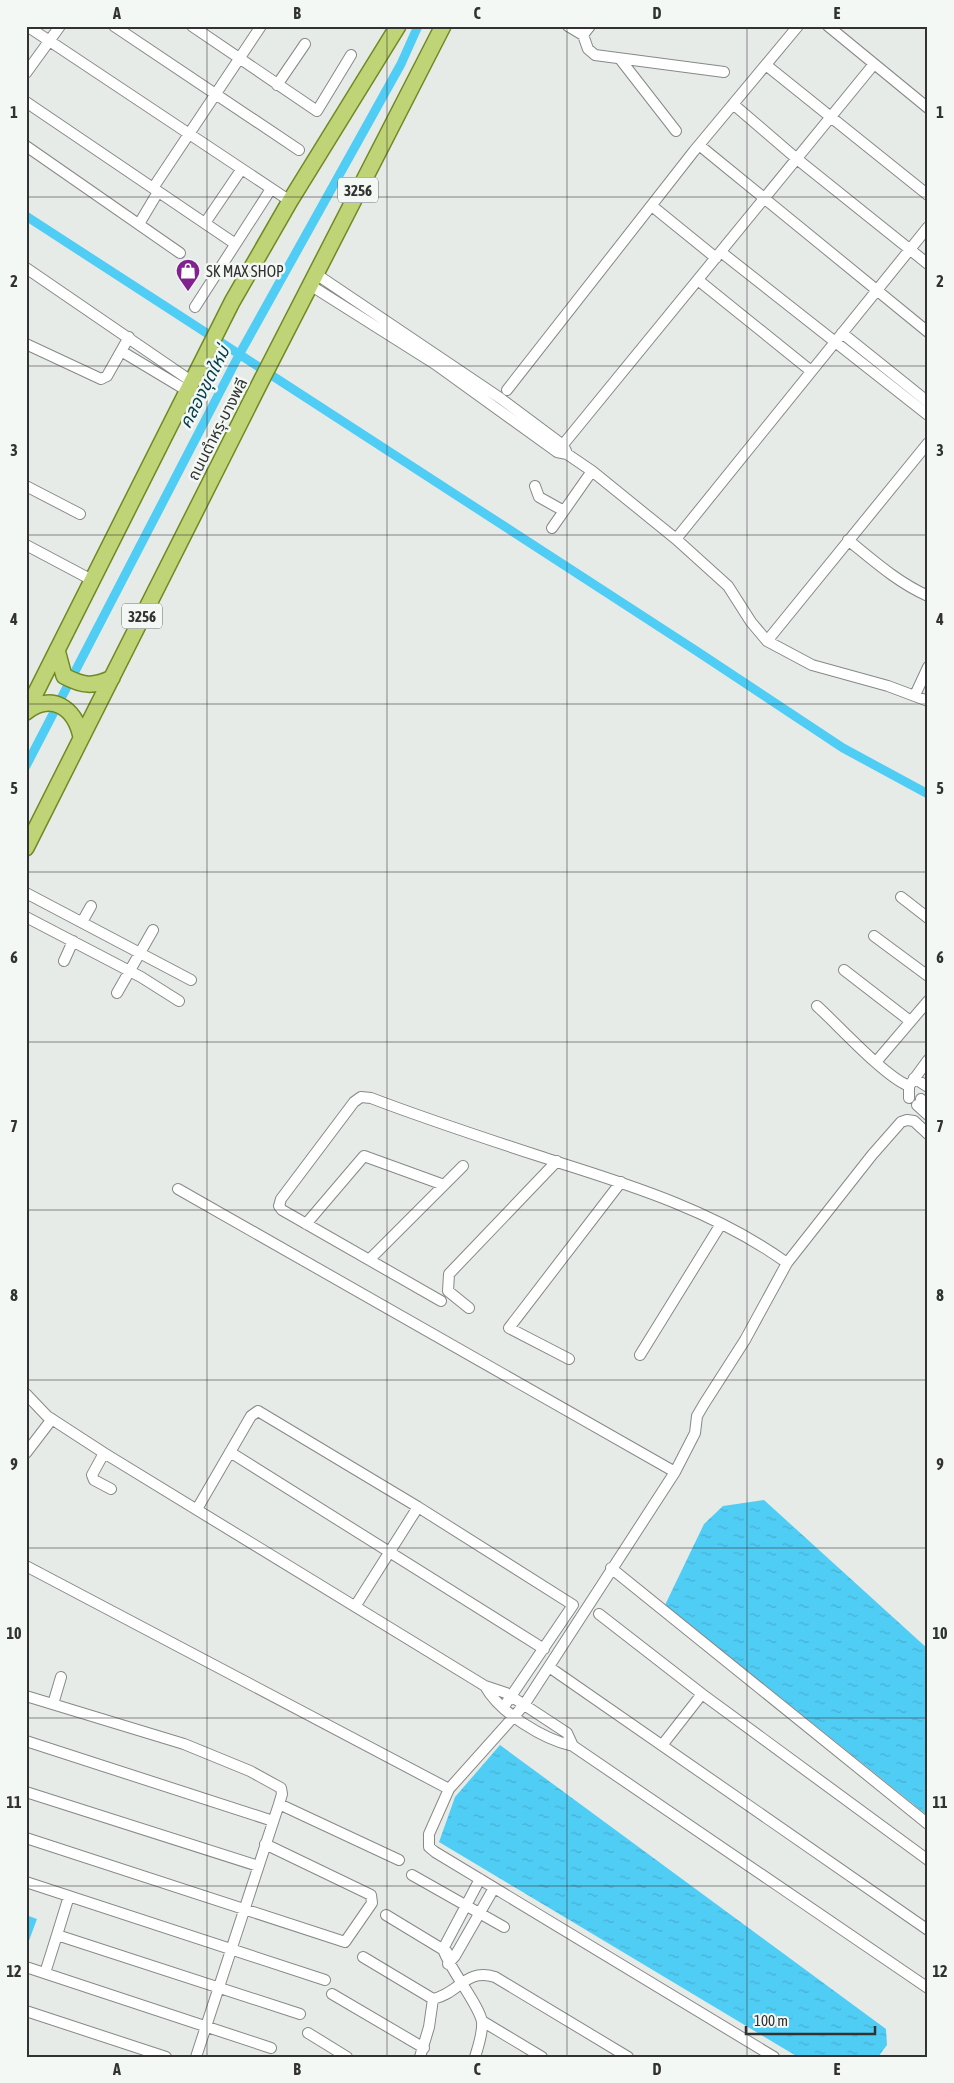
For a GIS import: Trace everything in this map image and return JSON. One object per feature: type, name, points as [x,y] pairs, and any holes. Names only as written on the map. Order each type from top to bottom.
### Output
[{"type":"main road","points":[[26,712],[204,355],[290,201],[398,26]]},
{"type":"main road","name":"ถนนตำหรุ-บางพลี","points":[[26,848],[259,384],[443,26]]},
{"type":"main road","points":[[57,650],[59,663],[71,679],[86,686],[100,684],[112,678]]},
{"type":"main road","points":[[26,712],[36,705],[46,702],[58,706],[72,714],[79,725],[81,737]]},
{"type":"street","points":[[27,26],[290,201]]},
{"type":"street","points":[[26,74],[60,26]]},
{"type":"street","points":[[114,26],[215,96],[299,150]]},
{"type":"street","points":[[139,224],[156,190],[189,135],[261,26]]},
{"type":"street","points":[[568,26],[582,35],[588,49],[595,55],[654,61],[724,72]]},
{"type":"street","points":[[582,35],[590,26]]},
{"type":"street","points":[[507,390],[609,257],[798,26]]},
{"type":"street","points":[[828,26],[928,108]]},
{"type":"street","points":[[199,28],[239,59],[314,111],[319,111],[351,55]]},
{"type":"street","points":[[277,85],[305,44]]},
{"type":"street","points":[[620,59],[676,131]]},
{"type":"street","points":[[563,450],[698,280],[874,64]]},
{"type":"street","points":[[766,65],[928,195]]},
{"type":"street","points":[[26,102],[234,244]]},
{"type":"street","points":[[733,104],[797,159],[928,264]]},
{"type":"street","points":[[699,145],[928,332]]},
{"type":"street","points":[[26,146],[180,253]]},
{"type":"street","points":[[205,223],[241,170]]},
{"type":"street","points":[[195,307],[271,189]]},
{"type":"street","points":[[652,206],[835,342],[928,415]]},
{"type":"street","points":[[676,539],[928,227]]},
{"type":"street","points":[[26,268],[129,337],[189,386]]},
{"type":"street","points":[[313,280],[500,398],[563,450],[592,471],[676,539],[728,586],[751,622],[767,641],[812,665],[915,695],[928,701]]},
{"type":"street","points":[[698,280],[811,371]]},
{"type":"street","points":[[842,333],[928,402]]},
{"type":"street","points":[[26,344],[95,378],[101,379],[107,376],[129,337]]},
{"type":"street","points":[[121,351],[189,386]]},
{"type":"street","points":[[767,641],[928,443]]},
{"type":"street","points":[[552,528],[592,471]]},
{"type":"street","points":[[26,486],[80,514]]},
{"type":"street","points":[[535,486],[539,497],[564,511]]},
{"type":"street","points":[[848,540],[884,570],[909,587],[928,596]]},
{"type":"street","points":[[26,545],[92,580]]},
{"type":"street","points":[[915,695],[928,667]]},
{"type":"street","points":[[26,892],[191,980]]},
{"type":"street","points":[[901,897],[928,918]]},
{"type":"street","points":[[82,922],[91,906]]},
{"type":"street","points":[[26,916],[129,971],[179,1001]]},
{"type":"street","points":[[117,993],[153,930]]},
{"type":"street","points":[[874,936],[928,976]]},
{"type":"street","points":[[64,961],[73,941]]},
{"type":"street","points":[[844,970],[910,1021]]},
{"type":"street","points":[[876,1062],[928,1001]]},
{"type":"street","points":[[817,1006],[876,1062],[915,1095],[928,1115]]},
{"type":"street","points":[[915,1095],[928,1060]]},
{"type":"street","points":[[915,1095],[928,1088]]},
{"type":"street","points":[[441,1301],[282,1210],[280,1203],[354,1102],[361,1097],[370,1098],[434,1122],[621,1182],[684,1206],[746,1237],[787,1263]]},
{"type":"street","points":[[774,2057],[429,1847],[429,1834],[448,1789],[524,1705],[674,1472],[695,1432],[697,1416],[745,1340],[787,1263],[872,1155],[901,1122],[907,1120],[914,1121],[926,1129]]},
{"type":"street","points":[[306,1224],[364,1156],[444,1184]]},
{"type":"street","points":[[469,1308],[448,1290],[448,1274],[557,1161]]},
{"type":"street","points":[[369,1260],[463,1166]]},
{"type":"street","points":[[569,1359],[509,1328],[621,1182]]},
{"type":"street","points":[[178,1189],[674,1472]]},
{"type":"street","points":[[640,1355],[720,1224]]},
{"type":"street","points":[[26,1394],[52,1419],[104,1453],[356,1605],[485,1686],[499,1689],[511,1696],[567,1733],[573,1746]]},
{"type":"street","points":[[197,1508],[251,1416],[258,1411],[418,1507],[573,1605],[503,1708]]},
{"type":"street","points":[[26,1453],[52,1419]]},
{"type":"street","points":[[230,1452],[544,1649]]},
{"type":"street","points":[[104,1453],[92,1476],[94,1480],[111,1490]]},
{"type":"street","points":[[356,1605],[418,1507]]},
{"type":"street","points":[[26,1566],[448,1789]]},
{"type":"street","points":[[611,1568],[928,1824]]},
{"type":"street","points":[[600,1614],[702,1694],[928,1860]]},
{"type":"street","points":[[549,1667],[663,1744],[808,1848],[928,1930]]},
{"type":"street","points":[[53,1704],[61,1677]]},
{"type":"street","points":[[485,1686],[492,1699],[515,1717],[554,1742],[573,1746],[928,1988]]},
{"type":"street","points":[[663,1744],[702,1694]]},
{"type":"street","points":[[26,1696],[184,1744],[250,1771],[281,1788],[280,1804],[265,1844],[196,2057]]},
{"type":"street","points":[[26,1741],[273,1821]]},
{"type":"street","points":[[26,1792],[258,1866]]},
{"type":"street","points":[[280,1804],[398,1860]]},
{"type":"street","points":[[26,1838],[346,1942],[372,1903],[371,1895],[265,1844]]},
{"type":"street","points":[[412,1875],[504,1927]]},
{"type":"street","points":[[442,1949],[480,1879]]},
{"type":"street","points":[[26,1882],[325,1980]]},
{"type":"street","points":[[451,1960],[494,1888]]},
{"type":"street","points":[[44,1973],[70,1896]]},
{"type":"street","points":[[386,1915],[442,1949],[451,1960],[461,1984],[482,2021],[542,2057]]},
{"type":"street","points":[[57,1935],[219,1986],[300,2014]]},
{"type":"street","points":[[363,1957],[433,1999],[449,1994],[478,1974],[495,1976],[628,2057]]},
{"type":"street","points":[[26,1967],[271,2048]]},
{"type":"street","points":[[332,1994],[422,2053],[433,1999]]},
{"type":"street","points":[[26,2011],[166,2057]]},
{"type":"street","points":[[475,2057],[482,2021]]},
{"type":"street","points":[[308,2033],[347,2057]]},
{"type":"water","points":[[764,1500],[928,1649],[928,1816],[665,1605],[704,1524],[723,1506]]},
{"type":"water","points":[[500,1745],[886,2029],[887,2045],[878,2057],[798,2057],[439,1842],[455,1797]]},
{"type":"water","points":[[26,1915],[37,1919],[27,1946],[26,1946]]},
{"type":"waterway","name":"คลองขุดใหม่","points":[[26,766],[239,355],[401,64],[418,26]]},
{"type":"waterway","points":[[26,216],[843,748],[928,794]]},
{"type":"place","name":"SK MAX SHOP","points":[[188,292]]}]
